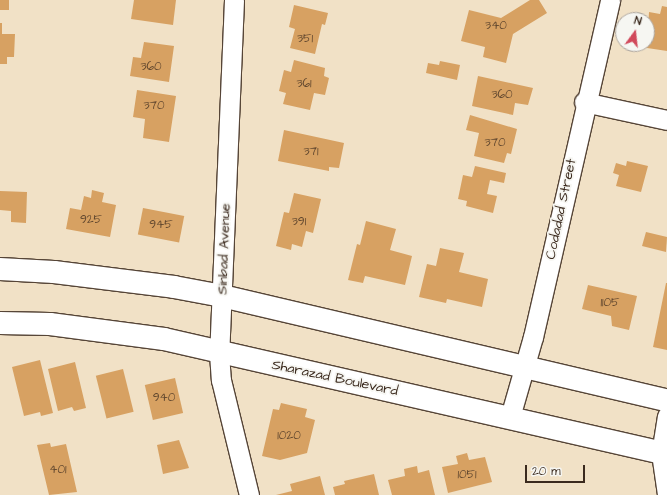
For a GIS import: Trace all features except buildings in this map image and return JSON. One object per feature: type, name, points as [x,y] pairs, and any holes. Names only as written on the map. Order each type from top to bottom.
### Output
[{"type":"street","name":"Sinbad Avenue","points":[[234,0],[219,353],[221,380],[249,495]]},
{"type":"street","name":"Codadad Street","points":[[510,416],[524,366],[584,102],[610,0]]},
{"type":"street","points":[[584,102],[667,120]]},
{"type":"street","points":[[0,270],[54,272],[174,287],[222,296],[667,400]]},
{"type":"street","name":"Sharazad Boulevard","points":[[0,323],[50,324],[164,339],[219,353],[510,416],[664,454]]},
{"type":"street","points":[[667,416],[664,454],[667,494]]}]
